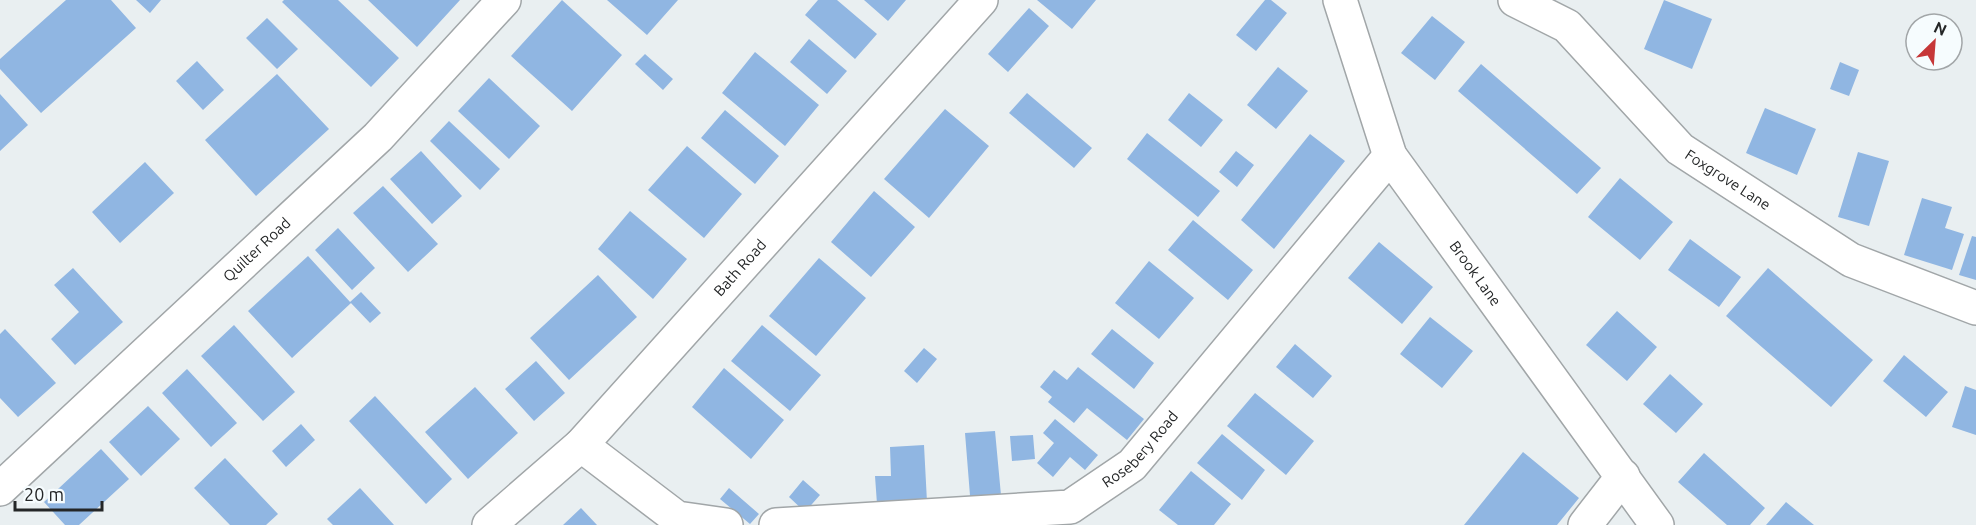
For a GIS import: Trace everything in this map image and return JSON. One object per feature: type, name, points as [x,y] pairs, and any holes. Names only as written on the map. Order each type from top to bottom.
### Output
[{"type":"street","name":"Quilter Road","points":[[0,489],[378,137],[504,0]]},
{"type":"street","name":"Bath Road","points":[[489,525],[581,445],[981,0]]},
{"type":"street","name":"Brook Lane","points":[[1340,0],[1390,156],[1657,525]]},
{"type":"street","name":"Foxgrove Lane","points":[[1515,0],[1572,13],[1680,149],[1851,260],[1976,308]]},
{"type":"street","name":"Rosebery Road","points":[[776,525],[1070,507],[1132,465],[1390,156]]},
{"type":"street","points":[[581,445],[678,518],[726,525]]},
{"type":"street","points":[[1586,525],[1623,476]]},
{"type":"building","points":[[66,0],[111,0],[136,28],[41,113],[0,69],[0,59]]},
{"type":"building","points":[[136,0],[161,0],[150,13]]},
{"type":"building","points":[[284,0],[338,0],[399,58],[371,87],[282,2]]},
{"type":"building","points":[[368,0],[460,0],[417,47]]},
{"type":"building","points":[[562,0],[622,55],[572,111],[511,56]]},
{"type":"building","points":[[607,0],[678,0],[647,35]]},
{"type":"building","points":[[818,0],[837,0],[877,34],[855,59],[805,15]]},
{"type":"building","points":[[864,0],[906,0],[888,21]]},
{"type":"building","points":[[1037,0],[1096,0],[1072,29]]},
{"type":"building","points":[[1265,0],[1271,0],[1287,13],[1256,51],[1236,35]]},
{"type":"building","points":[[1664,0],[1712,19],[1692,69],[1644,49]]},
{"type":"building","points":[[1029,8],[1049,26],[1008,72],[988,54]]},
{"type":"building","points":[[1432,16],[1465,42],[1435,80],[1401,53]]},
{"type":"building","points":[[267,18],[298,49],[277,69],[246,38]]},
{"type":"building","points":[[809,39],[847,71],[827,94],[790,62]]},
{"type":"building","points":[[755,52],[819,105],[785,146],[722,93]]},
{"type":"building","points":[[645,54],[673,79],[663,90],[635,64]]},
{"type":"building","points":[[197,61],[224,90],[203,110],[176,81]]},
{"type":"building","points":[[1840,62],[1859,70],[1849,96],[1830,89]]},
{"type":"building","points":[[1481,64],[1601,168],[1577,194],[1458,91]]},
{"type":"building","points":[[1278,67],[1308,91],[1276,129],[1247,105]]},
{"type":"building","points":[[277,74],[329,129],[256,196],[205,140]]},
{"type":"building","points":[[489,78],[540,126],[509,159],[458,111]]},
{"type":"building","points":[[1027,93],[1092,148],[1074,168],[1009,113]]},
{"type":"building","points":[[1189,93],[1223,120],[1201,147],[1168,120]]},
{"type":"building","points":[[0,94],[28,125],[0,151]]},
{"type":"building","points":[[1765,108],[1816,129],[1797,175],[1746,153]]},
{"type":"building","points":[[945,109],[989,146],[929,218],[884,179]]},
{"type":"building","points":[[725,110],[779,156],[755,184],[701,138]]},
{"type":"building","points":[[449,121],[500,169],[480,190],[430,141]]},
{"type":"building","points":[[1147,133],[1220,191],[1198,217],[1127,159]]},
{"type":"building","points":[[1310,134],[1345,161],[1274,249],[1241,220]]},
{"type":"building","points":[[687,146],[742,194],[704,238],[648,190]]},
{"type":"building","points":[[421,151],[462,196],[432,224],[390,179]]},
{"type":"building","points":[[1236,151],[1254,165],[1237,187],[1219,172]]},
{"type":"building","points":[[1858,152],[1889,161],[1869,226],[1838,217]]},
{"type":"building","points":[[145,162],[174,193],[120,243],[92,212]]},
{"type":"building","points":[[1620,178],[1673,222],[1640,260],[1588,217]]},
{"type":"building","points":[[383,186],[438,244],[408,272],[353,213]]},
{"type":"building","points":[[874,191],[915,227],[871,277],[831,242]]},
{"type":"building","points":[[1922,198],[1952,207],[1945,228],[1964,234],[1952,270],[1904,255]]},
{"type":"building","points":[[630,211],[687,259],[653,299],[598,249]]},
{"type":"building","points":[[1193,220],[1253,270],[1228,300],[1168,250]]},
{"type":"building","points":[[338,228],[375,268],[352,290],[315,250]]},
{"type":"building","points":[[1972,236],[1976,237],[1976,280],[1959,275]]},
{"type":"building","points":[[1690,239],[1741,277],[1719,307],[1668,270]]},
{"type":"building","points":[[1379,242],[1433,287],[1402,324],[1348,278]]},
{"type":"building","points":[[308,256],[351,303],[292,358],[248,311]]},
{"type":"building","points":[[819,258],[866,298],[816,356],[769,316]]},
{"type":"building","points":[[1149,261],[1194,298],[1159,339],[1115,303]]},
{"type":"building","points":[[73,268],[123,322],[75,365],[51,339],[79,312],[54,285]]},
{"type":"building","points":[[1768,268],[1873,360],[1831,407],[1726,316]]},
{"type":"building","points":[[598,275],[637,317],[569,380],[530,338]]},
{"type":"building","points":[[361,292],[381,313],[370,323],[350,302]]},
{"type":"building","points":[[1617,311],[1657,347],[1627,381],[1586,345]]},
{"type":"building","points":[[1430,317],[1473,351],[1442,388],[1400,354]]},
{"type":"building","points":[[234,325],[295,392],[263,421],[201,356]]},
{"type":"building","points":[[762,325],[821,375],[790,411],[731,361]]},
{"type":"building","points":[[5,329],[56,383],[18,417],[0,398],[0,334]]},
{"type":"building","points":[[1112,329],[1154,363],[1134,389],[1091,354]]},
{"type":"building","points":[[1295,344],[1332,376],[1313,398],[1276,367]]},
{"type":"building","points":[[924,348],[937,359],[917,383],[904,371]]},
{"type":"building","points":[[1904,355],[1948,392],[1926,417],[1883,381]]},
{"type":"building","points":[[536,361],[565,393],[534,421],[505,389]]},
{"type":"building","points":[[1078,367],[1144,419],[1127,440],[1087,408],[1074,423],[1048,402],[1052,397],[1040,387],[1054,370],[1067,380]]},
{"type":"building","points":[[724,368],[784,420],[751,459],[692,407]]},
{"type":"building","points":[[187,369],[237,423],[211,447],[162,393]]},
{"type":"building","points":[[1670,374],[1703,404],[1676,433],[1643,404]]},
{"type":"building","points":[[1965,386],[1976,390],[1976,435],[1952,427]]},
{"type":"building","points":[[475,387],[518,433],[468,479],[425,432]]},
{"type":"building","points":[[1255,393],[1314,441],[1286,475],[1227,426]]},
{"type":"building","points":[[375,396],[452,479],[426,504],[349,421]]},
{"type":"building","points":[[148,406],[180,439],[141,476],[109,442]]},
{"type":"building","points":[[1055,419],[1098,455],[1085,470],[1070,457],[1053,477],[1037,463],[1054,443],[1043,433]]},
{"type":"building","points":[[301,424],[315,440],[286,467],[272,451]]},
{"type":"building","points":[[995,431],[1002,506],[971,508],[965,433]]},
{"type":"building","points":[[1222,434],[1265,470],[1242,500],[1197,463]]},
{"type":"building","points":[[1033,435],[1035,459],[1012,461],[1010,436]]},
{"type":"building","points":[[924,445],[927,502],[877,504],[875,476],[891,476],[890,447]]},
{"type":"building","points":[[101,449],[129,479],[79,525],[65,525],[44,502]]},
{"type":"building","points":[[1523,452],[1579,498],[1557,525],[1464,525]]},
{"type":"building","points":[[1704,453],[1765,508],[1750,525],[1727,525],[1678,482]]},
{"type":"building","points":[[225,458],[278,514],[266,525],[230,525],[194,488]]},
{"type":"building","points":[[1191,471],[1231,504],[1214,525],[1178,525],[1159,510]]},
{"type":"building","points":[[803,480],[820,495],[805,512],[789,497]]},
{"type":"building","points":[[360,488],[394,525],[333,525],[327,519]]},
{"type":"building","points":[[729,488],[759,514],[750,524],[720,499]]},
{"type":"building","points":[[1786,502],[1814,525],[1766,525]]},
{"type":"building","points":[[581,508],[597,525],[563,525]]}]
